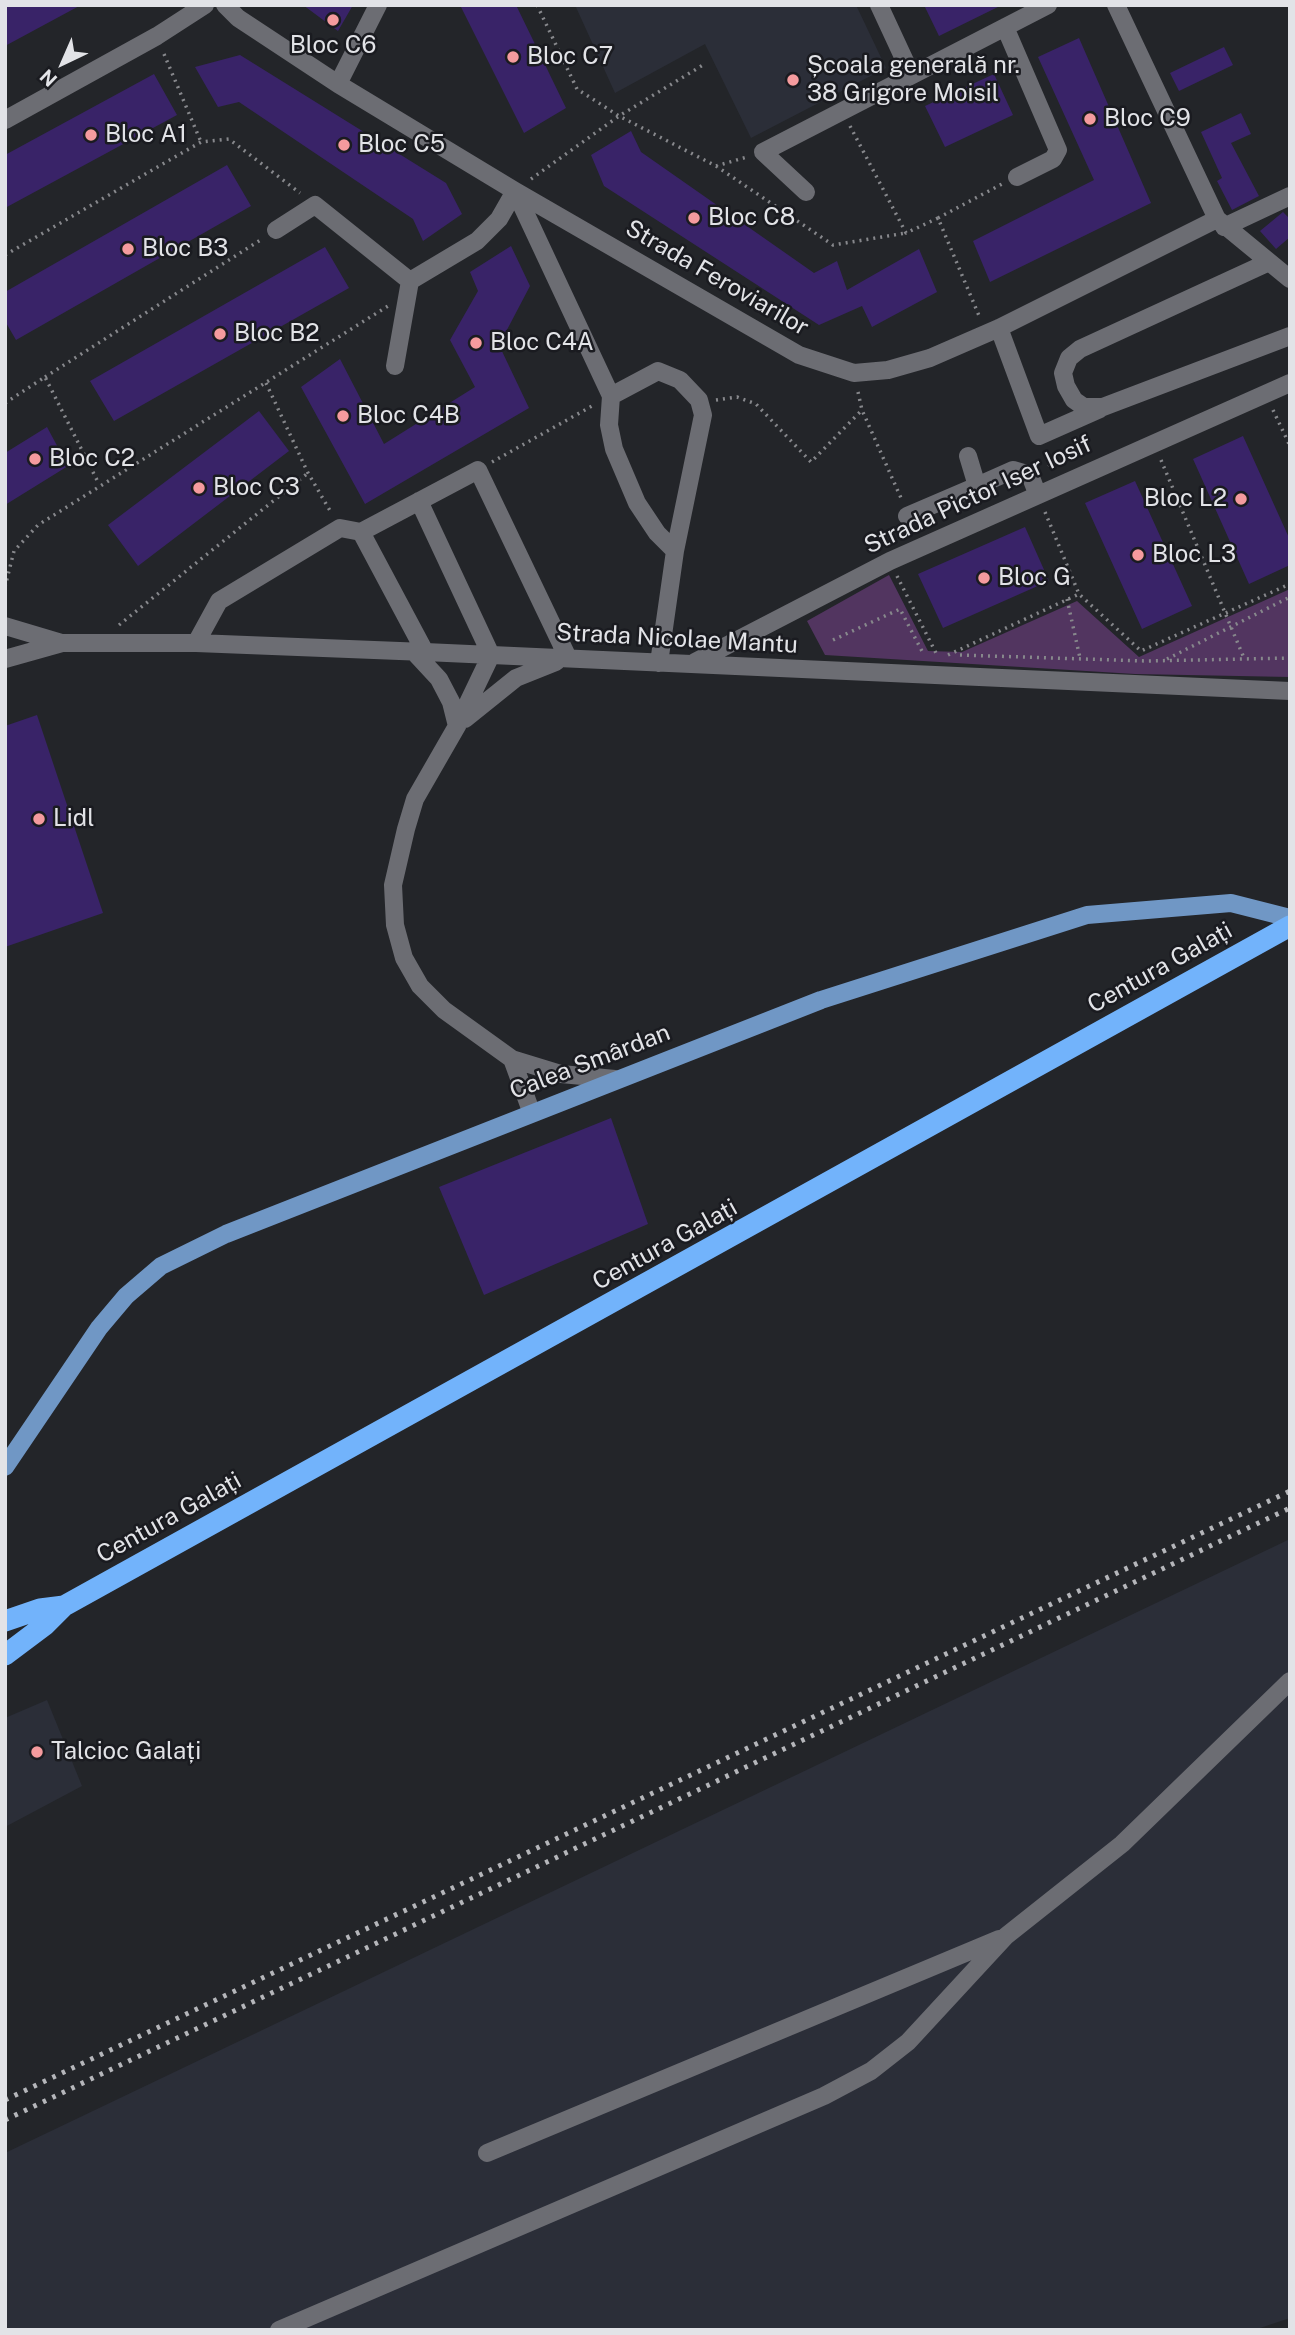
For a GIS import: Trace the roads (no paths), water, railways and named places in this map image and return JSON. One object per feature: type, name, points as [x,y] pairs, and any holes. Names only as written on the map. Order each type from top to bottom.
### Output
[{"type":"highway","name":"Centura Galați","points":[[5,1655],[46,1625],[64,1606],[1290,926]]},
{"type":"highway","name":"Centura Galați","points":[[5,1621],[40,1609],[64,1606]]},
{"type":"main road","name":"Calea Smârdan","points":[[7,1463],[99,1328],[127,1296],[161,1266],[226,1234],[531,1111],[821,1000],[1087,915],[1231,903],[1290,918]]},
{"type":"street","points":[[5,120],[157,36],[205,5]]},
{"type":"street","name":"Strada Feroviarilor","points":[[225,5],[239,18],[338,84],[515,191],[799,355],[853,373],[888,370],[930,358],[1220,223],[1290,196]]},
{"type":"street","points":[[338,84],[378,5]]},
{"type":"street","points":[[879,5],[911,74]]},
{"type":"street","points":[[806,192],[763,152],[1048,5]]},
{"type":"street","points":[[1116,5],[1220,223],[1290,279]]},
{"type":"street","points":[[1005,27],[1058,150],[1053,159],[1017,177]]},
{"type":"street","points":[[395,366],[408,288],[477,241],[499,219],[515,191]]},
{"type":"street","points":[[515,191],[611,396],[609,425],[614,449],[638,503],[657,533],[675,551]]},
{"type":"street","points":[[276,230],[315,205],[408,288]]},
{"type":"street","points":[[1103,407],[1084,407],[1074,400],[1063,373],[1069,358],[1080,349],[1269,262]]},
{"type":"street","points":[[993,330],[1039,436],[1103,407],[1290,336]]},
{"type":"street","points":[[611,396],[658,372],[680,380],[699,400],[703,415],[675,551],[659,663]]},
{"type":"street","name":"Strada Pictor Iser Iosif","points":[[692,664],[890,561],[1290,383]]},
{"type":"street","points":[[968,456],[977,486]]},
{"type":"street","points":[[196,643],[219,601],[340,528],[361,532],[478,470],[568,659],[516,678],[457,726]]},
{"type":"street","points":[[906,516],[1013,470],[1030,475],[1037,494]]},
{"type":"street","points":[[419,501],[491,655],[457,726],[415,799],[405,829],[393,884],[394,925],[404,958],[420,986],[444,1010],[512,1059],[561,1074],[615,1079]]},
{"type":"street","points":[[361,532],[419,652],[439,679],[451,702],[457,726]]},
{"type":"street","name":"Strada Nicolae Mantu","points":[[5,626],[62,643],[196,643],[1290,691]]},
{"type":"street","name":"Strada Nicolae Mantu","points":[[5,659],[62,643]]},
{"type":"street","points":[[512,1059],[531,1111]]},
{"type":"street","points":[[279,2330],[848,2084],[908,2042],[1006,1936],[1122,1844],[1290,1681]]},
{"type":"street","points":[[487,2153],[1006,1936]]},
{"type":"railway","points":[[5,2100],[1290,1491]]},
{"type":"railway","points":[[5,2120],[1290,1508]]},
{"type":"place","name":"Bloc C6","points":[[333,20]]},
{"type":"place","name":"Bloc C7","points":[[513,57]]},
{"type":"place","name":"Școala generală nr. 38 Grigore Moisil","points":[[793,80]]},
{"type":"place","name":"Bloc C9","points":[[1090,119]]},
{"type":"place","name":"Bloc A1","points":[[91,135]]},
{"type":"place","name":"Bloc C5","points":[[344,145]]},
{"type":"place","name":"Bloc C8","points":[[694,218]]},
{"type":"place","name":"Bloc B3","points":[[128,249]]},
{"type":"place","name":"Bloc B2","points":[[220,334]]},
{"type":"place","name":"Bloc C4A","points":[[476,343]]},
{"type":"place","name":"Bloc C4B","points":[[343,416]]},
{"type":"place","name":"Bloc C2","points":[[35,459]]},
{"type":"place","name":"Bloc C3","points":[[199,488]]},
{"type":"place","name":"Bloc L2","points":[[1241,499]]},
{"type":"place","name":"Bloc L3","points":[[1138,555]]},
{"type":"place","name":"Bloc G","points":[[984,578]]},
{"type":"place","name":"Lidl","points":[[39,819]]},
{"type":"place","name":"Talcioc Galați","points":[[37,1752]]}]
